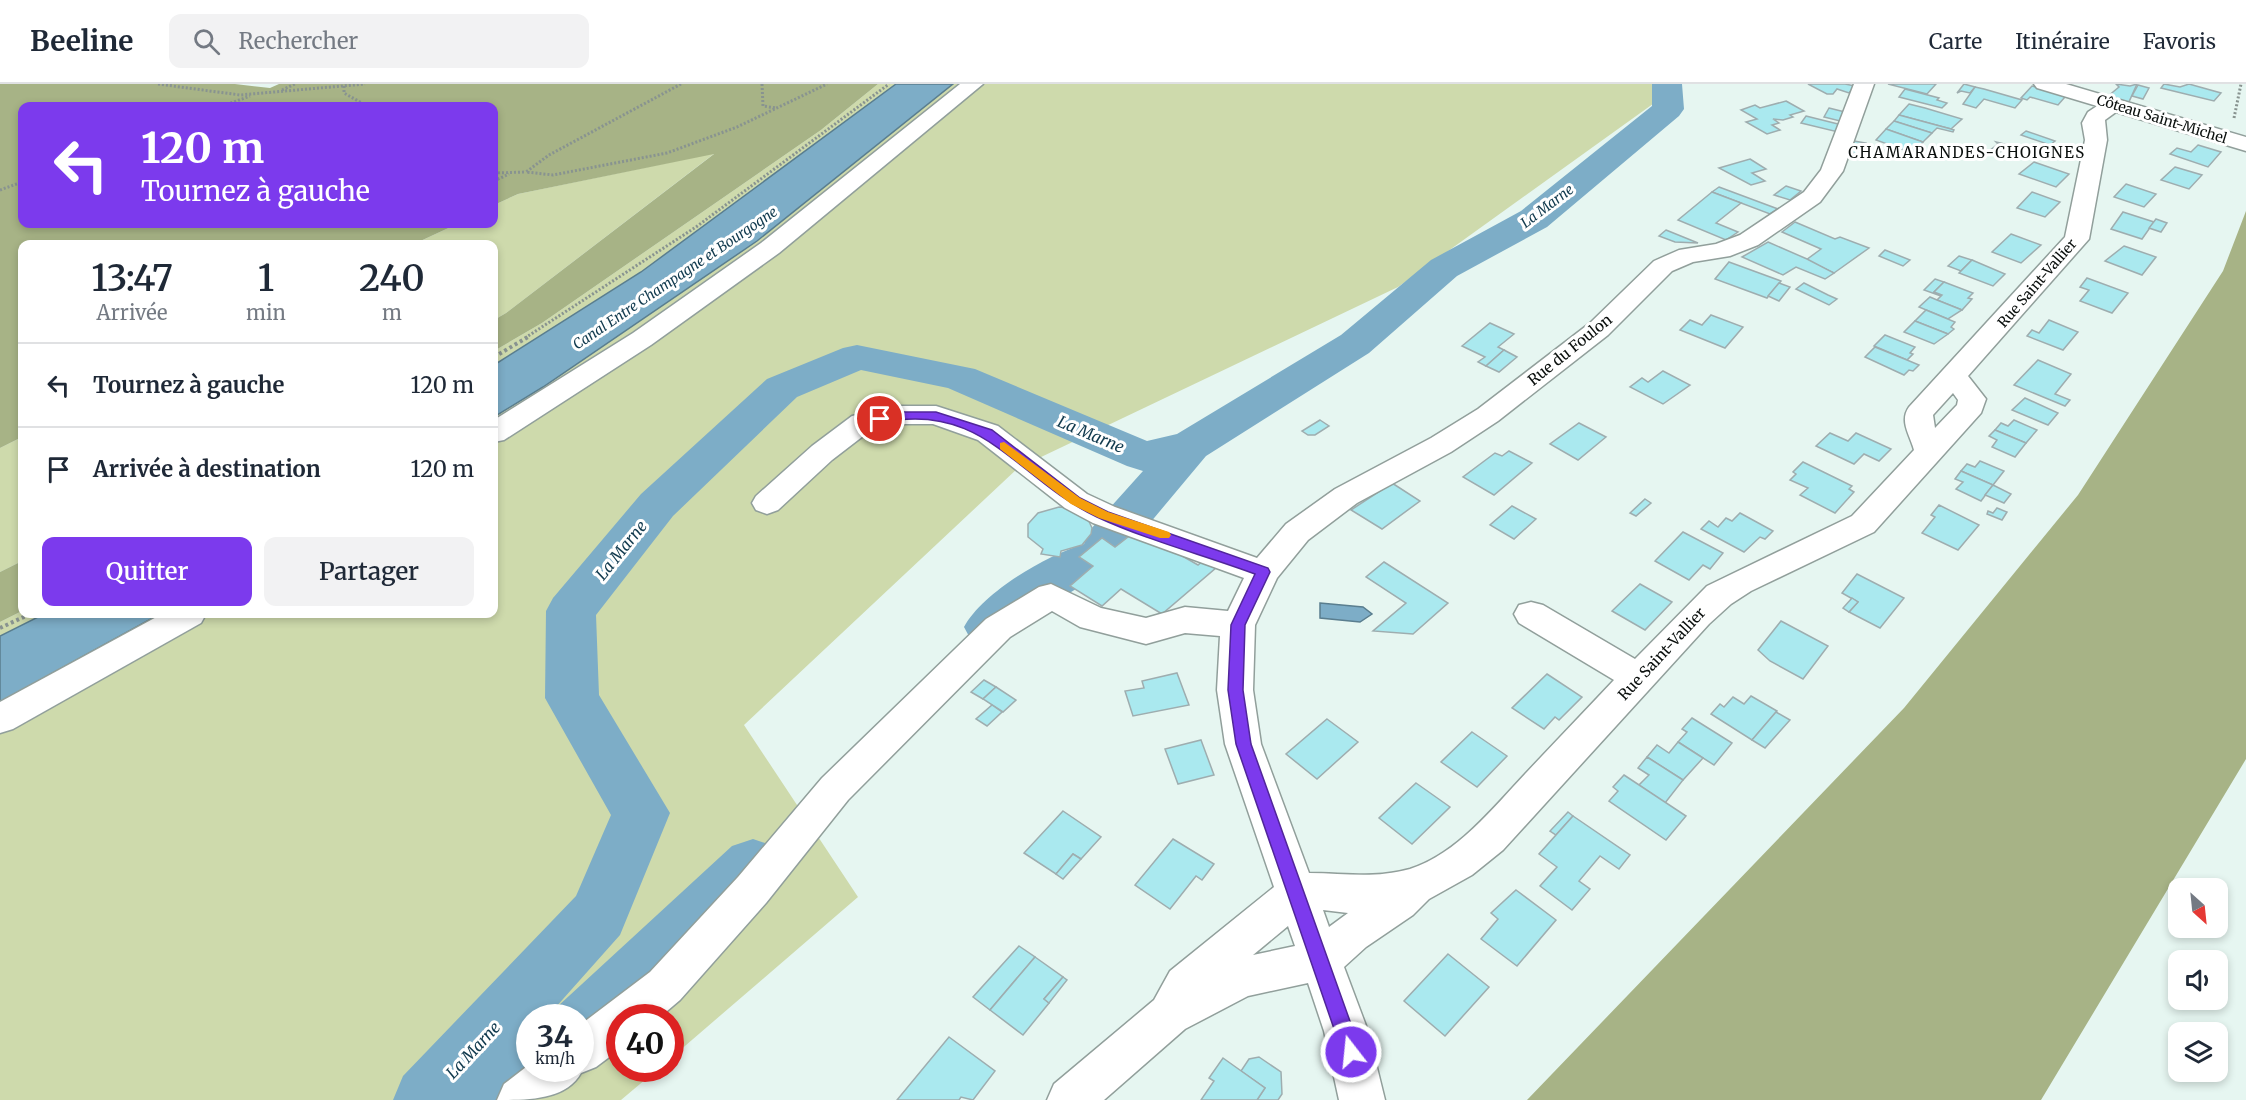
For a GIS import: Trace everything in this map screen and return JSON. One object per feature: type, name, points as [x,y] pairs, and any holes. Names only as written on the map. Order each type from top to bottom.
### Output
[{"type":"street","points":[[498,430],[642,339],[770,248],[973,84]]},
{"type":"street","name":"Rue du Foulon","points":[[1238,625],[1263,572],[1297,532],[1346,496],[1441,446],[1488,415],[1599,329],[1663,266],[1688,255],[1720,251],[1749,240],[1812,197],[1832,171],[1863,84]]},
{"type":"street","name":"Côteau Saint-Michel","points":[[2044,84],[2246,144]]},
{"type":"street","name":"Rue Saint-Vallier","points":[[1415,886],[1458,863],[1489,838],[1697,615],[1719,595],[1739,583],[1863,524],[1971,407],[1972,399],[1953,375],[2077,238],[2096,140],[2093,123],[2096,117],[2114,104]]},
{"type":"street","points":[[2096,140],[2107,127],[2120,121],[2143,119],[2149,115]]},
{"type":"street","points":[[767,503],[822,453],[862,423],[898,415],[936,415],[988,433],[1076,501],[1104,515],[1141,526],[1263,572]]},
{"type":"street","points":[[642,1004],[665,986],[752,890],[835,789],[998,628],[1052,596],[1092,618],[1146,631],[1185,620],[1238,625],[1235,690],[1244,744],[1346,1031],[1362,1100]]},
{"type":"street","points":[[1531,614],[1639,678]]},
{"type":"street","points":[[0,719],[182,618]]},
{"type":"street","points":[[1170,1014],[1185,985],[1297,892],[1311,889],[1330,894],[1360,895],[1415,886]]},
{"type":"street","points":[[1070,1100],[1170,1014],[1240,977],[1321,961],[1351,934],[1399,902],[1415,886]]},
{"type":"street","points":[[520,1100],[543,1082]]},
{"type":"path","points":[[158,84],[240,95],[365,84]]},
{"type":"path","points":[[277,92],[295,84]]},
{"type":"path","points":[[526,172],[549,155],[681,84]]},
{"type":"path","points":[[762,84],[763,106],[777,108]]},
{"type":"path","points":[[498,172],[553,175],[667,153],[737,127],[827,84]]},
{"type":"path","points":[[498,355],[564,316],[681,237],[889,84]]},
{"type":"path","points":[[2233,122],[2241,84]]},
{"type":"path","points":[[344,86],[344,93],[360,102]]},
{"type":"path","points":[[234,102],[256,94]]},
{"type":"path","points":[[498,179],[513,172]]},
{"type":"path","points":[[0,190],[18,183]]},
{"type":"path","points":[[0,628],[21,618]]},
{"type":"green space","points":[[0,84],[235,84],[270,88],[279,84],[878,84],[821,130],[542,323],[498,349],[498,318],[714,154],[518,194],[498,203],[498,102],[18,102],[18,228],[448,228],[423,240],[18,240],[18,439],[0,448]]},
{"type":"green space","points":[[878,84],[1659,84],[1657,101],[1398,287],[1018,468],[744,725],[858,897],[684,1047],[684,1004],[606,1004],[606,1082],[642,1082],[621,1100],[0,1100],[0,622],[18,613],[18,618],[498,618],[498,349],[542,323],[821,130]]},
{"type":"green space","points":[[715,153],[498,318],[498,240],[423,240],[448,228],[498,228],[498,203],[518,194]]},
{"type":"green space","points":[[2246,211],[2246,759],[2174,878],[2168,878],[2168,889],[2041,1100],[1527,1100],[1904,708],[2078,495],[2223,271]]},
{"type":"green space","points":[[18,439],[18,563],[0,572],[0,448]]},
{"type":"green space","points":[[18,563],[18,613],[0,622],[0,572]]},
{"type":"water","name":"Canal Entre Champagne et Bourgogne","points":[[896,84],[953,84],[757,241],[543,387],[498,415],[498,362],[641,272]]},
{"type":"water","points":[[1320,603],[1363,607],[1372,614],[1360,622],[1320,618]]},
{"type":"water","points":[[36,618],[153,618],[0,702],[0,636]]},
{"type":"building","points":[[1808,84],[1855,86],[1849,93],[1837,89],[1833,94],[1827,94]]},
{"type":"building","points":[[1888,84],[1936,84],[1927,94]]},
{"type":"building","points":[[1964,84],[1975,87],[1970,93],[1961,91],[1957,93]]},
{"type":"building","points":[[2116,84],[2130,86],[2137,84],[2128,104],[2107,97],[2119,87]]},
{"type":"building","points":[[2164,84],[2180,87],[2189,84],[2221,93],[2214,101],[2161,88]]},
{"type":"building","points":[[2138,85],[2149,88],[2143,99],[2132,96]]},
{"type":"building","points":[[2032,86],[2065,97],[2058,105],[2030,97],[2027,100],[2021,98]]},
{"type":"building","points":[[1975,87],[2022,100],[2015,108],[1984,99],[1976,108],[1963,104]]},
{"type":"building","points":[[1905,89],[1939,98],[1937,100],[1947,103],[1942,108],[1899,97]]},
{"type":"building","points":[[1786,101],[1804,111],[1790,115],[1793,117],[1783,120],[1773,119],[1779,123],[1772,125],[1780,130],[1767,134],[1746,122],[1757,119],[1741,110],[1755,105],[1760,108]]},
{"type":"building","points":[[1909,104],[1962,119],[1951,129],[1899,115]]},
{"type":"building","points":[[1829,108],[1849,113],[1844,122],[1824,117]]},
{"type":"building","points":[[1899,115],[1954,130],[1953,132],[1937,128],[1932,133],[1894,121]]},
{"type":"building","points":[[1806,116],[1842,125],[1838,132],[1801,123]]},
{"type":"building","points":[[1894,121],[1932,133],[1923,142],[1886,129]]},
{"type":"building","points":[[1886,129],[1923,142],[1912,153],[1876,140]]},
{"type":"building","points":[[2026,131],[2055,141],[2050,145],[2021,135]]},
{"type":"building","points":[[1854,141],[1866,143],[1862,156],[1850,152]]},
{"type":"building","points":[[1996,142],[2008,145],[1998,154],[1989,151],[1998,144]]},
{"type":"building","points":[[2198,145],[2221,152],[2208,167],[2170,154],[2177,148],[2191,152]]},
{"type":"building","points":[[1750,159],[1766,169],[1752,173],[1765,181],[1751,185],[1719,168]]},
{"type":"building","points":[[2034,162],[2069,174],[2056,187],[2019,174]]},
{"type":"building","points":[[2175,167],[2202,175],[2189,189],[2161,180]]},
{"type":"building","points":[[2126,184],[2156,194],[2144,207],[2114,197]]},
{"type":"building","points":[[1786,186],[1801,191],[1790,200],[1774,195]]},
{"type":"building","points":[[1719,187],[1778,209],[1770,214],[1712,192]]},
{"type":"building","points":[[1712,192],[1741,203],[1716,223],[1738,232],[1726,240],[1678,220]]},
{"type":"building","points":[[2032,192],[2060,202],[2045,217],[2017,208]]},
{"type":"building","points":[[2123,212],[2154,222],[2142,239],[2111,229]]},
{"type":"building","points":[[2156,219],[2167,223],[2161,232],[2149,228]]},
{"type":"building","points":[[1795,222],[1835,239],[1840,237],[1869,248],[1834,273],[1806,260],[1821,249],[1782,232]]},
{"type":"building","points":[[1666,230],[1698,243],[1675,242],[1659,236]]},
{"type":"building","points":[[2011,234],[2041,245],[2021,263],[1992,252]]},
{"type":"building","points":[[1768,242],[1834,273],[1825,279],[1796,267],[1783,275],[1742,257]]},
{"type":"building","points":[[2124,246],[2156,257],[2142,275],[2105,261]]},
{"type":"building","points":[[1885,250],[1910,260],[1903,266],[1879,256]]},
{"type":"building","points":[[1959,256],[1972,260],[1961,271],[1948,266]]},
{"type":"building","points":[[1972,260],[2005,274],[1993,286],[1959,273]]},
{"type":"building","points":[[1729,262],[1781,281],[1767,298],[1715,279]]},
{"type":"building","points":[[2087,278],[2128,293],[2112,313],[2080,301],[2089,290],[2080,287]]},
{"type":"building","points":[[1935,279],[1944,282],[1934,292],[1941,296],[1924,290]]},
{"type":"building","points":[[1944,282],[1973,293],[1968,298],[1972,299],[1962,310],[1937,300],[1942,295],[1934,292]]},
{"type":"building","points":[[1779,283],[1790,287],[1779,301],[1768,296]]},
{"type":"building","points":[[1804,283],[1837,299],[1829,305],[1796,289]]},
{"type":"building","points":[[1930,297],[1962,310],[1948,319],[1919,307]]},
{"type":"building","points":[[1926,310],[1955,322],[1951,327],[1954,329],[1948,334],[1915,321]]},
{"type":"building","points":[[1711,315],[1743,327],[1725,348],[1680,330],[1690,320],[1702,325]]},
{"type":"building","points":[[2049,320],[2078,332],[2063,350],[2027,336],[2032,330],[2039,333]]},
{"type":"building","points":[[1915,321],[1948,334],[1934,344],[1904,332]]},
{"type":"building","points":[[1490,323],[1514,334],[1498,347],[1504,350],[1486,366],[1478,362],[1485,357],[1462,346]]},
{"type":"building","points":[[1885,335],[1915,347],[1910,353],[1913,354],[1907,360],[1874,346]]},
{"type":"building","points":[[1875,347],[1919,365],[1904,375],[1865,357]]},
{"type":"building","points":[[1504,350],[1517,357],[1499,372],[1486,366]]},
{"type":"building","points":[[2038,360],[2071,374],[2055,394],[2070,400],[2065,406],[2014,385]]},
{"type":"building","points":[[1663,371],[1690,385],[1663,404],[1630,387],[1642,378],[1648,382]]},
{"type":"building","points":[[2025,398],[2058,413],[2048,425],[2012,410]]},
{"type":"building","points":[[1320,420],[1329,426],[1315,435],[1308,435],[1302,431]]},
{"type":"building","points":[[2014,420],[2037,430],[2026,443],[1995,430],[2001,423],[2008,426]]},
{"type":"building","points":[[1579,423],[1606,437],[1578,460],[1550,444]]},
{"type":"building","points":[[1995,430],[2026,443],[2015,457],[1992,447],[1997,440],[1989,436]]},
{"type":"building","points":[[1830,433],[1848,441],[1856,433],[1891,449],[1879,461],[1864,454],[1854,464],[1816,446]]},
{"type":"building","points":[[1509,451],[1532,463],[1494,495],[1463,477],[1495,453],[1502,456]]},
{"type":"building","points":[[1980,461],[2004,471],[1993,485],[1961,471],[1967,464],[1975,467]]},
{"type":"building","points":[[1803,462],[1852,486],[1849,489],[1854,492],[1835,513],[1800,495],[1808,488],[1790,480],[1796,474],[1793,472]]},
{"type":"building","points":[[1961,471],[1993,485],[1981,501],[1956,489],[1963,482],[1955,479]]},
{"type":"building","points":[[1392,483],[1420,501],[1382,529],[1351,510]]},
{"type":"building","points":[[1993,485],[2011,494],[2004,503],[1985,495]]},
{"type":"building","points":[[1645,499],[1651,503],[1636,516],[1630,513]]},
{"type":"building","points":[[1939,505],[1979,525],[1958,550],[1922,533],[1935,517],[1931,515]]},
{"type":"building","points":[[1512,506],[1536,519],[1514,539],[1490,525]]},
{"type":"building","points":[[1059,507],[1068,508],[1087,517],[1092,528],[1091,534],[1082,545],[1061,551],[1060,557],[1041,554],[1043,549],[1028,537],[1028,524],[1038,513]]},
{"type":"building","points":[[1997,508],[2007,512],[2002,520],[1987,514],[1988,511],[1993,513]]},
{"type":"building","points":[[1740,513],[1773,531],[1765,539],[1760,537],[1744,552],[1701,529],[1709,521],[1718,527],[1726,518],[1732,521]]},
{"type":"building","points":[[1137,530],[1198,565],[1205,559],[1217,567],[1162,614],[1121,589],[1102,606],[1070,586],[1093,566],[1079,557],[1102,538],[1115,547]]},
{"type":"building","points":[[1683,532],[1723,553],[1710,569],[1703,565],[1689,580],[1655,561]]},
{"type":"building","points":[[1384,562],[1448,603],[1413,634],[1373,631],[1406,603],[1366,577]]},
{"type":"building","points":[[1857,574],[1904,598],[1880,628],[1849,612],[1858,602],[1842,593]]},
{"type":"building","points":[[1640,584],[1672,602],[1645,630],[1612,611]]},
{"type":"building","points":[[1852,598],[1858,602],[1849,612],[1843,608]]},
{"type":"building","points":[[1781,621],[1828,646],[1803,679],[1770,661],[1758,650]]},
{"type":"building","points":[[1177,673],[1189,705],[1133,716],[1125,691],[1144,688],[1142,681]]},
{"type":"building","points":[[1547,674],[1582,697],[1559,720],[1555,717],[1544,729],[1512,708]]},
{"type":"building","points":[[984,680],[996,687],[983,699],[971,692]]},
{"type":"building","points":[[996,687],[1016,700],[1003,712],[983,699]]},
{"type":"building","points":[[1751,696],[1777,711],[1752,740],[1711,714],[1720,704],[1724,707],[1733,697],[1744,704]]},
{"type":"building","points":[[992,705],[1002,712],[987,726],[976,719]]},
{"type":"building","points":[[1776,712],[1790,720],[1765,748],[1752,740]]},
{"type":"building","points":[[1692,718],[1732,743],[1714,765],[1678,742],[1687,732],[1682,729]]},
{"type":"building","points":[[1327,719],[1358,742],[1317,779],[1286,754]]},
{"type":"building","points":[[1472,732],[1507,756],[1477,787],[1441,762]]},
{"type":"building","points":[[1201,740],[1214,775],[1178,784],[1165,749]]},
{"type":"building","points":[[1678,742],[1703,758],[1683,780],[1647,757],[1657,745],[1669,753]]},
{"type":"building","points":[[1647,757],[1683,780],[1665,803],[1639,785],[1649,775],[1638,768]]},
{"type":"building","points":[[1624,775],[1686,816],[1666,840],[1609,801],[1618,791],[1613,787]]},
{"type":"building","points":[[1416,783],[1450,807],[1412,844],[1379,818]]},
{"type":"building","points":[[1063,811],[1101,837],[1081,859],[1073,854],[1056,874],[1024,853]]},
{"type":"building","points":[[1568,812],[1573,816],[1556,835],[1550,831]]},
{"type":"building","points":[[1573,816],[1630,855],[1619,869],[1600,856],[1579,881],[1590,889],[1572,910],[1540,886],[1557,867],[1539,854]]},
{"type":"building","points":[[1173,839],[1214,864],[1202,880],[1196,876],[1170,909],[1135,885]]},
{"type":"building","points":[[1073,854],[1081,859],[1063,879],[1056,874]]},
{"type":"building","points":[[1516,890],[1556,920],[1517,966],[1481,939],[1498,919],[1491,913]]},
{"type":"building","points":[[1019,946],[1035,957],[990,1010],[973,997]]},
{"type":"building","points":[[1448,954],[1489,987],[1445,1036],[1404,1001]]},
{"type":"building","points":[[1035,957],[1063,977],[1044,999],[1049,1003],[1023,1035],[990,1010]]},
{"type":"building","points":[[1063,977],[1067,980],[1049,1003],[1044,999]]},
{"type":"building","points":[[949,1037],[995,1071],[973,1100],[961,1097],[959,1100],[897,1100]]},
{"type":"building","points":[[1259,1057],[1281,1072],[1282,1094],[1278,1100],[1257,1100],[1265,1088],[1241,1071],[1249,1059]]},
{"type":"building","points":[[1223,1058],[1265,1088],[1257,1100],[1201,1100],[1214,1081],[1209,1078]]},
{"type":"waterway","name":"La Marne","points":[[1190,446],[1355,344],[1444,268],[1534,219],[1668,109],[1667,84]]},
{"type":"waterway","name":"La Marne","points":[[427,1100],[598,915],[641,813],[572,698],[571,611],[657,505],[782,388],[857,357],[960,378],[1143,456],[1190,446]]},
{"type":"waterway","name":"La Marne","points":[[1107,542],[1190,446]]},
{"type":"waterway","name":"La Marne","points":[[989,627],[1014,603],[1085,561]]},
{"type":"waterway","name":"La Marne","points":[[594,1017],[753,865]]},
{"type":"waterway","name":"La Marne","points":[[441,1100],[516,1063]]},
{"type":"slow traffic","points":[[1004,446],[1076,501],[1104,515],[1164,535]]},
{"type":"district","name":"CHAMARANDES-CHOIGNES","points":[[1967,153]]},
{"type":"route","points":[[880,419],[898,415],[936,415],[988,433],[1076,501],[1104,515],[1141,526],[1263,572],[1238,625],[1235,690],[1244,744],[1346,1031],[1351,1052]]}]
